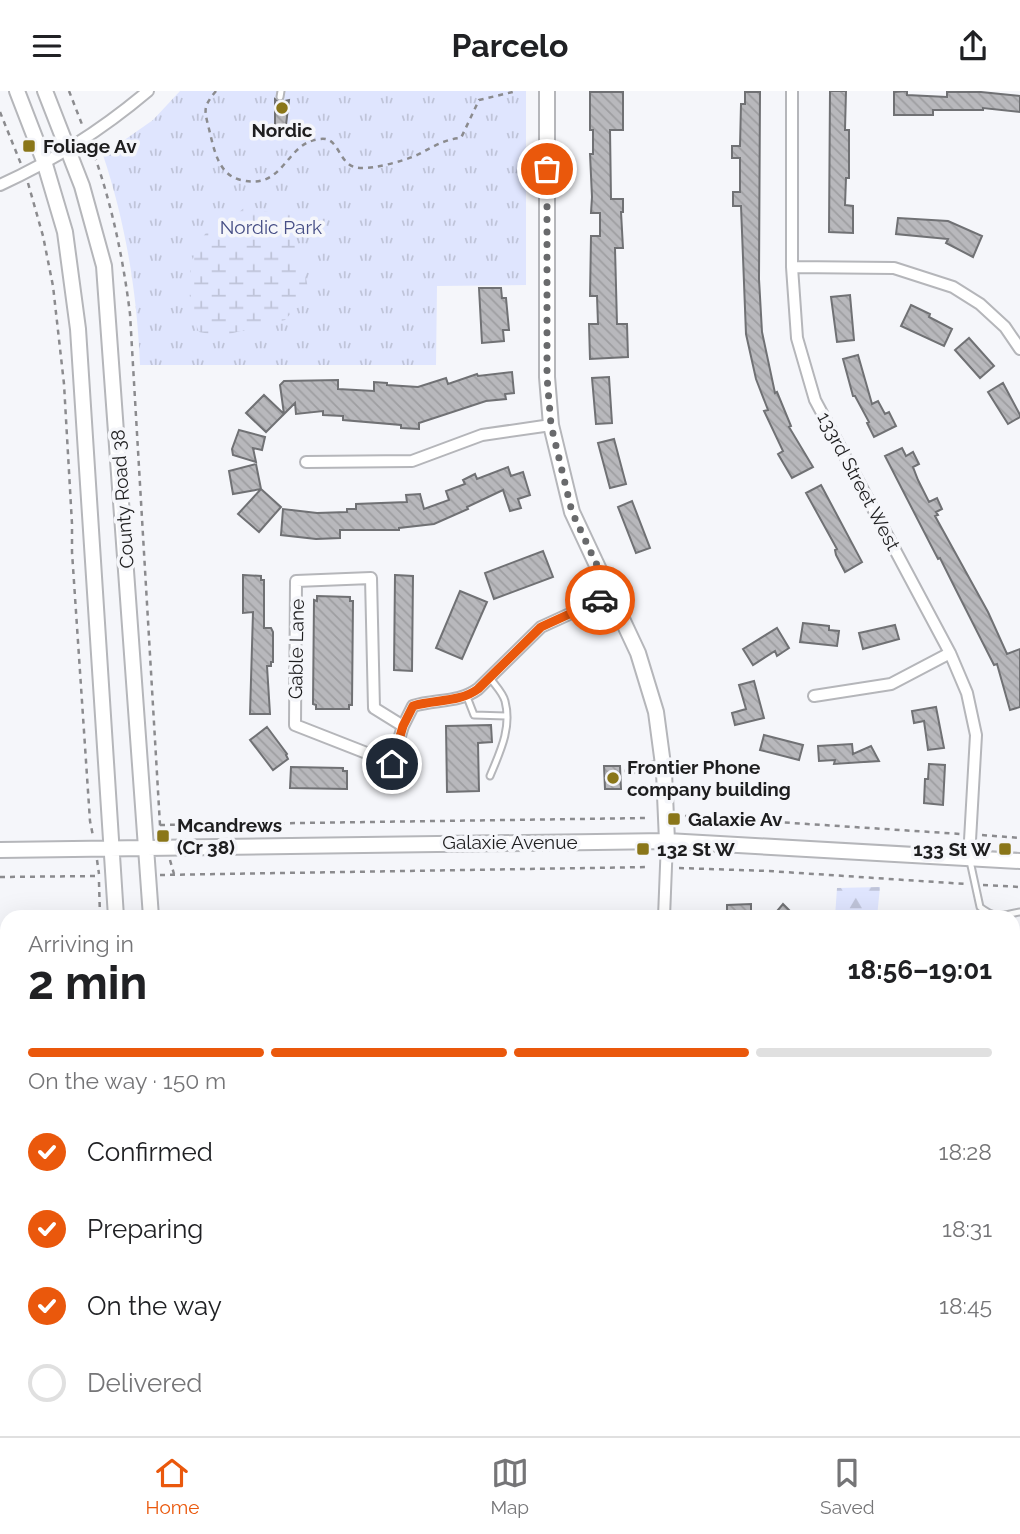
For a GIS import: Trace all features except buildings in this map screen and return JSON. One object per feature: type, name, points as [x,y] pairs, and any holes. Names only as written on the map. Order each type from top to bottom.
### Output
[{"type":"street","points":[[17,91],[44,161],[65,232],[78,329],[116,910]]},
{"type":"street","name":"County Road 38","points":[[45,91],[68,148],[104,266],[153,825],[146,848],[150,910]]},
{"type":"street","points":[[0,185],[25,174],[88,137],[148,91]]},
{"type":"street","points":[[547,91],[547,377],[551,425],[572,512],[638,653],[656,712],[663,762],[667,841],[664,910]]},
{"type":"street","name":"133rd Street West","points":[[792,91],[792,267],[797,338],[816,400],[950,653],[967,694],[976,735],[969,858]]},
{"type":"street","points":[[792,267],[894,268],[953,287],[980,304],[1005,327],[1020,349]]},
{"type":"street","points":[[306,462],[412,461],[482,435],[551,425]]},
{"type":"street","name":"Gable Lane","points":[[371,578],[374,708],[403,726],[392,764],[295,725],[296,581],[371,578]]},
{"type":"street","points":[[403,726],[413,706],[424,702],[467,697],[541,627],[611,595]]},
{"type":"street","points":[[814,696],[891,684],[950,653]]},
{"type":"street","name":"Galaxie Avenue","points":[[0,850],[667,841],[1020,861]]},
{"type":"lane","points":[[490,678],[505,699],[506,716],[505,741],[490,776]]},
{"type":"lane","points":[[467,697],[474,715],[506,716]]},
{"type":"lane","points":[[629,771],[663,762]]},
{"type":"lane","points":[[969,858],[980,907],[984,910]]},
{"type":"path","points":[[216,91],[206,103],[204,111],[219,162],[228,175],[245,181],[259,182],[278,173],[307,142],[320,139],[328,139],[336,145],[343,160],[359,168],[413,157],[444,141],[461,138],[479,100],[517,91]]},
{"type":"path","points":[[0,112],[33,194],[50,266],[62,363],[90,821],[110,824]]},
{"type":"path","points":[[97,163],[123,259],[130,314],[153,825],[647,818]]},
{"type":"path","points":[[685,816],[1020,838]]},
{"type":"path","points":[[174,874],[649,867]]},
{"type":"path","points":[[679,868],[1020,887]]},
{"type":"path","points":[[0,877],[99,876],[100,910]]},
{"type":"green space","name":"Nordic Park","points":[[180,91],[526,91],[526,285],[437,286],[436,365],[140,365],[129,259],[103,155],[153,120]]},
{"type":"green space","points":[[246,206],[287,214],[298,219],[294,231],[295,254],[304,269],[308,288],[300,303],[285,320],[221,336],[199,332],[189,292],[195,252],[210,228],[221,228]]},
{"type":"green space","points":[[880,887],[878,910],[835,910],[837,888]]},
{"type":"way so far","points":[[547,169],[547,377],[551,425],[572,512],[611,595],[600,600]]},
{"type":"place","name":"Nordic","points":[[282,108]]},
{"type":"place","name":"Foliage Av","points":[[29,146]]},
{"type":"place","name":"Frontier Phone company building","points":[[613,778]]},
{"type":"place","name":"Galaxie Av","points":[[674,819]]},
{"type":"place","name":"Mcandrews (Cr 38)","points":[[163,836]]},
{"type":"place","name":"132 St W","points":[[643,849]]},
{"type":"place","name":"133 St W","points":[[1005,849]]},
{"type":"route","points":[[392,764],[403,726],[413,706],[424,702],[467,697],[541,627],[600,600]]}]
